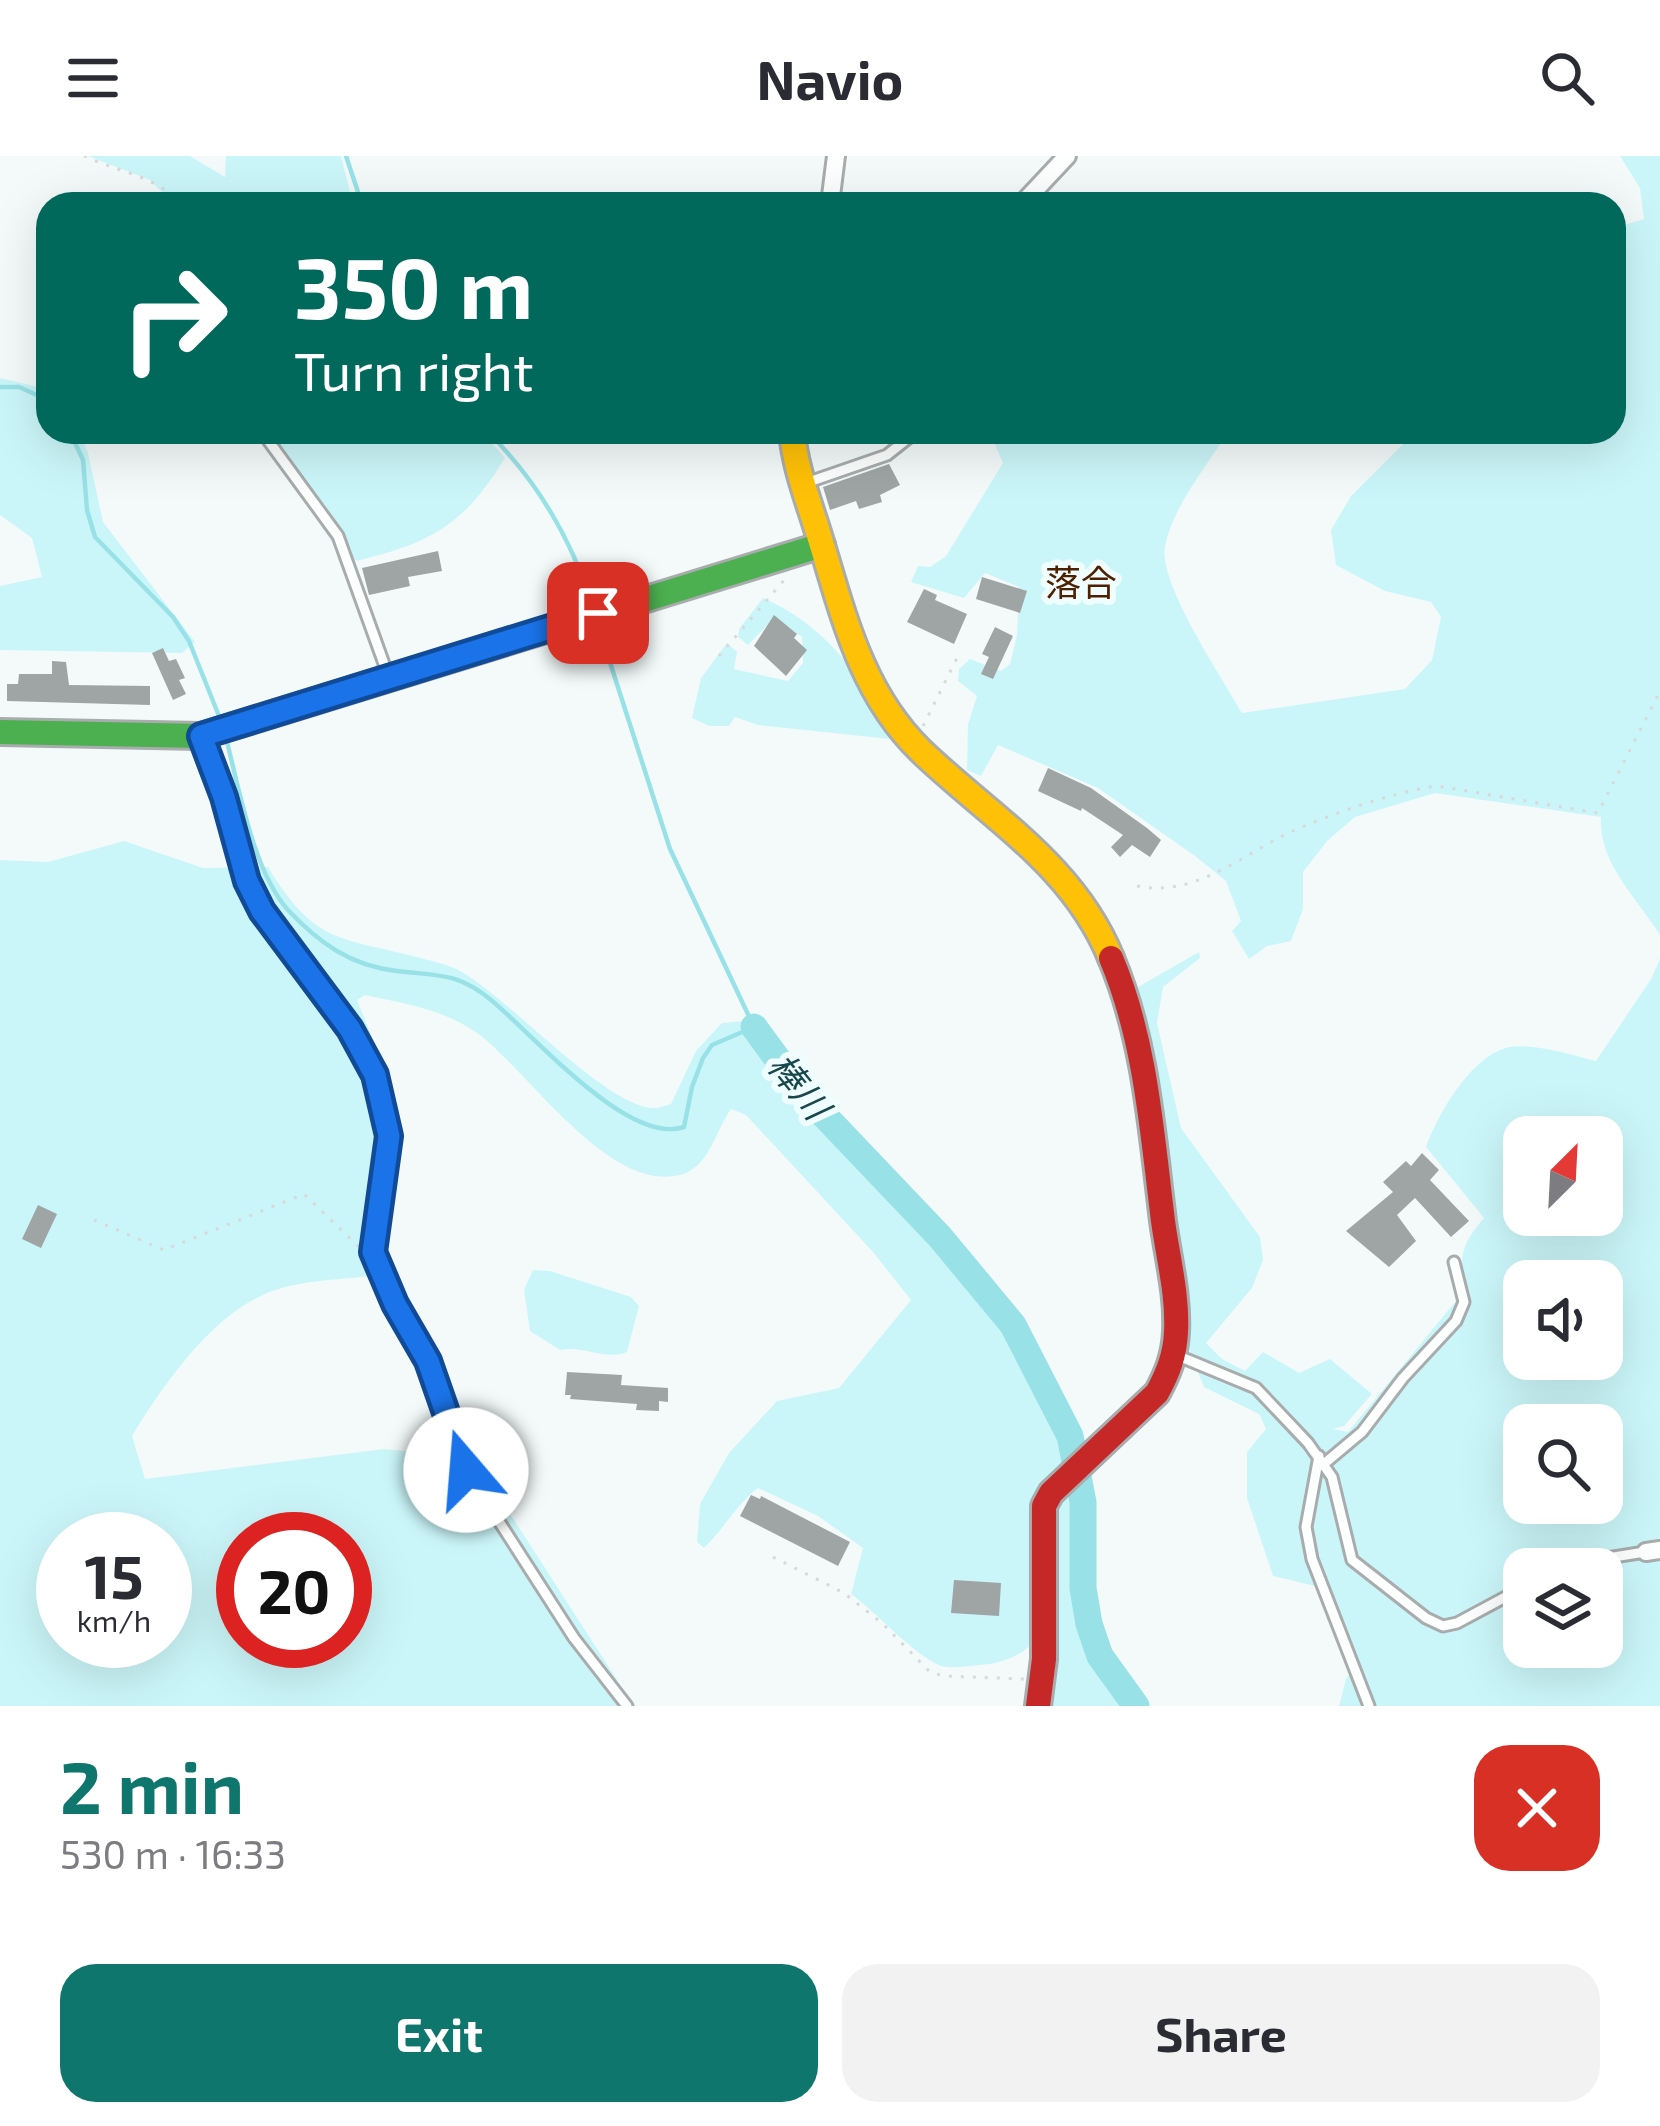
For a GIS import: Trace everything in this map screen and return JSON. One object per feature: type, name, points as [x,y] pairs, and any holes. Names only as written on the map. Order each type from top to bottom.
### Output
[{"type":"street","points":[[832,192],[836,156]]},
{"type":"street","points":[[1033,192],[1067,156]]},
{"type":"street","points":[[795,444],[859,664],[893,722],[1058,873],[1100,931],[1130,1018],[1152,1132],[1176,1355],[1170,1376],[1157,1393],[1051,1492],[1044,1506],[1038,1706]]},
{"type":"street","points":[[0,732],[201,736],[822,544]]},
{"type":"lane","points":[[271,444],[338,536],[389,677]]},
{"type":"lane","points":[[803,484],[887,455],[901,444]]},
{"type":"lane","points":[[201,736],[247,881],[262,911],[350,1029],[375,1075],[389,1136],[373,1252],[395,1304],[428,1361],[466,1470],[574,1637],[627,1706]]},
{"type":"lane","points":[[1369,1706],[1312,1559],[1306,1527],[1322,1459],[1362,1432],[1403,1378],[1456,1322],[1464,1302],[1454,1262]]},
{"type":"lane","points":[[1176,1355],[1256,1388],[1322,1459],[1352,1561],[1426,1618],[1443,1626],[1457,1623],[1503,1598]]},
{"type":"lane","points":[[1623,1556],[1653,1551]]},
{"type":"path","points":[[84,156],[168,192]]},
{"type":"path","points":[[719,656],[789,574]]},
{"type":"path","points":[[920,732],[957,658]]},
{"type":"path","points":[[1137,886],[1162,891],[1195,884],[1294,831],[1412,790],[1437,786],[1598,813],[1660,691]]},
{"type":"path","points":[[94,1220],[164,1250],[304,1194],[356,1246],[373,1252]]},
{"type":"path","points":[[772,1557],[844,1593],[930,1672],[1042,1680]]},
{"type":"shaded area","points":[[88,156],[190,156],[225,177],[226,156],[341,156],[350,192],[162,192],[150,180]]},
{"type":"shaded area","points":[[1620,156],[1660,156],[1660,935],[1612,864],[1601,817],[1435,793],[1355,817],[1328,840],[1303,872],[1303,909],[1291,941],[1267,946],[1249,959],[1232,931],[1241,921],[1226,881],[1098,788],[998,745],[981,776],[967,770],[968,724],[977,696],[958,681],[959,669],[970,659],[1001,671],[1010,664],[1019,587],[985,573],[964,598],[911,582],[918,566],[930,567],[946,556],[1003,463],[995,444],[1220,444],[1175,516],[1165,562],[1181,606],[1242,713],[1405,689],[1432,660],[1441,617],[1431,602],[1385,591],[1336,565],[1331,530],[1351,496],[1403,444],[1626,444],[1626,224],[1644,219],[1640,188]]},
{"type":"shaded area","points":[[0,378],[36,386],[36,444],[84,444],[103,522],[195,642],[182,653],[0,650],[0,586],[42,577],[32,538],[0,515]]},
{"type":"shaded area","points":[[264,444],[493,444],[505,458],[475,500],[426,538],[357,561],[337,549]]},
{"type":"shaded area","points":[[763,598],[805,622],[840,655],[896,732],[890,739],[758,725],[735,717],[729,726],[709,726],[692,718],[701,678],[727,643],[737,652],[734,669],[788,681],[803,663],[802,637],[774,618],[748,645],[738,637]]},
{"type":"shaded area","points":[[124,841],[203,868],[268,867],[315,924],[347,940],[460,971],[583,1071],[633,1103],[653,1108],[671,1104],[696,1051],[722,1023],[757,1024],[845,1129],[958,1242],[988,1279],[1077,1433],[1083,1448],[1049,1482],[1038,1638],[1019,1654],[996,1663],[950,1667],[931,1661],[851,1594],[863,1548],[818,1516],[758,1488],[704,1548],[697,1542],[700,1504],[729,1453],[777,1401],[839,1388],[911,1300],[746,1115],[731,1109],[706,1155],[692,1170],[656,1176],[628,1167],[600,1149],[477,1033],[423,1008],[365,995],[357,1000],[391,1084],[402,1132],[372,1276],[275,1290],[224,1320],[172,1376],[132,1436],[145,1479],[384,1449],[474,1458],[634,1706],[0,1706],[0,860],[48,862]]},
{"type":"shaded area","points":[[1199,952],[1200,958],[1163,987],[1157,1023],[1181,1128],[1260,1237],[1263,1260],[1252,1288],[1206,1343],[1222,1359],[1245,1371],[1263,1352],[1299,1373],[1330,1359],[1372,1394],[1344,1426],[1333,1429],[1348,1432],[1465,1290],[1464,1251],[1484,1218],[1426,1147],[1448,1103],[1483,1061],[1510,1047],[1542,1048],[1596,1061],[1660,959],[1660,1706],[1339,1706],[1346,1679],[1358,1659],[1328,1589],[1273,1576],[1247,1498],[1247,1452],[1266,1429],[1259,1414],[1204,1387],[1190,1353],[1131,991]]},
{"type":"shaded area","points":[[533,1270],[631,1297],[639,1306],[627,1352],[560,1350],[530,1331],[524,1290]]},
{"type":"shaded area","points":[[1072,1489],[1078,1505],[1080,1587],[1089,1635],[1128,1706],[1038,1706],[1056,1637],[1054,1516]]},
{"type":"building","points":[[889,464],[900,485],[880,495],[882,502],[859,509],[856,501],[830,510],[823,487]]},
{"type":"building","points":[[438,551],[442,571],[408,577],[410,586],[369,595],[362,568]]},
{"type":"building","points":[[982,577],[1027,591],[1020,613],[976,599]]},
{"type":"building","points":[[924,589],[937,595],[935,600],[967,614],[954,644],[907,622]]},
{"type":"building","points":[[774,615],[797,634],[794,638],[807,650],[786,676],[754,646]]},
{"type":"building","points":[[995,627],[1013,636],[993,679],[981,674],[989,657],[982,654]]},
{"type":"building","points":[[163,648],[169,661],[176,659],[185,678],[179,680],[186,694],[173,700],[152,653]]},
{"type":"building","points":[[52,661],[66,662],[69,685],[150,686],[150,705],[7,701],[7,684],[18,684],[19,674],[52,674]]},
{"type":"building","points":[[1048,768],[1091,788],[1161,840],[1150,857],[1132,845],[1120,857],[1111,847],[1123,835],[1082,808],[1038,791]]},
{"type":"building","points":[[1422,1153],[1439,1170],[1430,1180],[1469,1221],[1451,1237],[1415,1198],[1397,1215],[1416,1241],[1389,1267],[1346,1231],[1393,1192],[1383,1182],[1406,1161],[1411,1166]]},
{"type":"building","points":[[38,1205],[57,1214],[41,1248],[22,1239]]},
{"type":"building","points":[[567,1372],[622,1375],[621,1385],[668,1388],[668,1402],[659,1401],[659,1411],[636,1410],[637,1404],[570,1399],[571,1395],[565,1395]]},
{"type":"building","points":[[751,1495],[850,1542],[838,1566],[740,1516]]},
{"type":"building","points":[[954,1580],[1001,1583],[999,1616],[951,1613]]},
{"type":"waterway","name":"棒川","points":[[346,156],[358,192]]},
{"type":"waterway","points":[[0,387],[19,387],[36,395]]},
{"type":"waterway","points":[[76,444],[83,460],[87,510],[95,537],[173,617],[189,641],[221,721]]},
{"type":"waterway","name":"棒川","points":[[498,444],[551,514],[593,608]]},
{"type":"waterway","points":[[226,738],[265,874],[288,910],[312,933],[365,964],[468,984],[609,1104],[661,1128],[684,1127],[692,1087],[712,1045],[754,1027],[670,849],[598,625]]},
{"type":"waterway","name":"棒川","points":[[754,1027],[801,1091],[940,1237],[1013,1325],[1070,1436],[1083,1502],[1083,1588],[1089,1624],[1100,1656],[1136,1706]]},
{"type":"traffic: fast","points":[[0,732],[201,736],[822,545]]},
{"type":"traffic: slow","points":[[794,444],[845,619],[882,702],[921,751],[1053,869],[1095,925],[1111,958]]},
{"type":"traffic: jam","points":[[1038,1706],[1044,1659],[1044,1506],[1051,1493],[1157,1393],[1175,1340],[1174,1290],[1146,1088],[1132,1022],[1111,958]]},
{"type":"district","name":"落合","points":[[1081,581]]},
{"type":"route","points":[[466,1470],[428,1361],[374,1258],[389,1136],[375,1075],[350,1029],[262,911],[247,881],[201,736],[598,613]]}]
